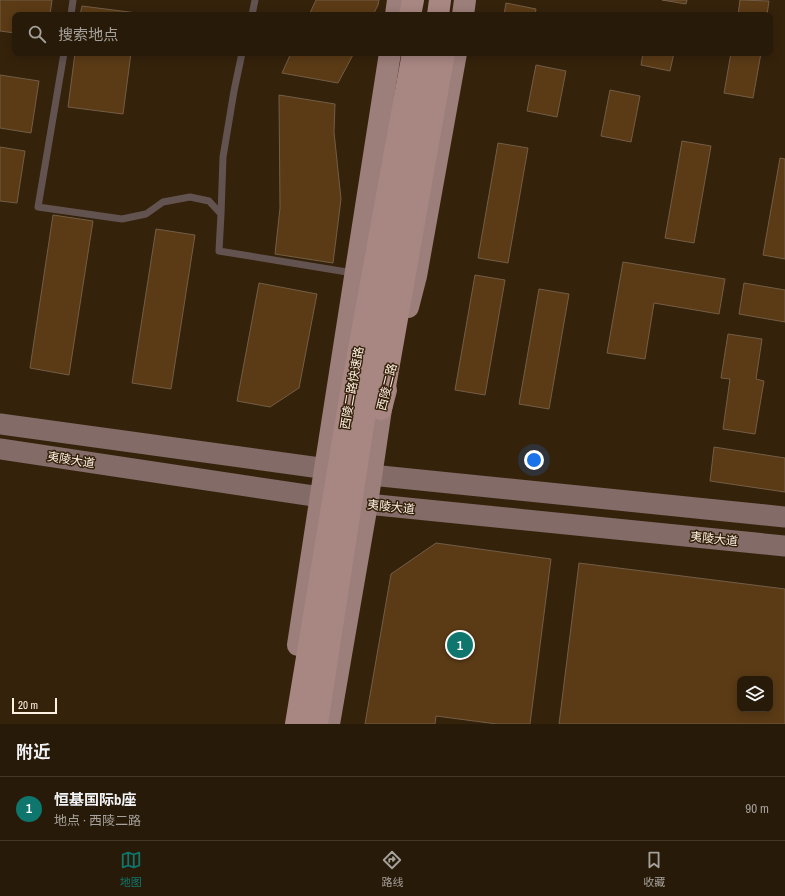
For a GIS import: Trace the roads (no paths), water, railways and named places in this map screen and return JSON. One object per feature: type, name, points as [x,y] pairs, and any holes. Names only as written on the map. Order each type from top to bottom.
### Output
[{"type":"highway","points":[[411,12],[413,0]]},
{"type":"highway","points":[[421,12],[423,0]]},
{"type":"highway","points":[[438,12],[440,0]]},
{"type":"highway","points":[[451,12],[453,0]]},
{"type":"highway","points":[[349,404],[349,346],[402,56]]},
{"type":"highway","name":"西陵二路快速路","points":[[296,724],[349,404],[412,56]]},
{"type":"highway","name":"西陵二路快速路","points":[[317,724],[366,406],[430,56]]},
{"type":"highway","points":[[381,409],[443,56]]},
{"type":"main road","points":[[396,12],[398,0]]},
{"type":"main road","points":[[463,12],[465,0]]},
{"type":"main road","points":[[286,724],[390,56]]},
{"type":"main road","name":"西陵二路","points":[[329,724],[367,504],[381,409],[416,276],[455,56]]},
{"type":"main road","points":[[0,424],[371,475],[785,517]]},
{"type":"main road","name":"夷陵大道","points":[[0,449],[367,504],[785,546]]},
{"type":"lane","points":[[71,12],[73,0]]},
{"type":"lane","points":[[253,12],[255,0]]},
{"type":"lane","points":[[63,56],[38,207],[122,218],[146,214],[163,202],[190,197],[209,201],[221,214]]},
{"type":"lane","points":[[241,56],[223,157],[219,251],[356,273]]},
{"type":"place","name":"恒基国际b座","points":[[460,645]]}]
